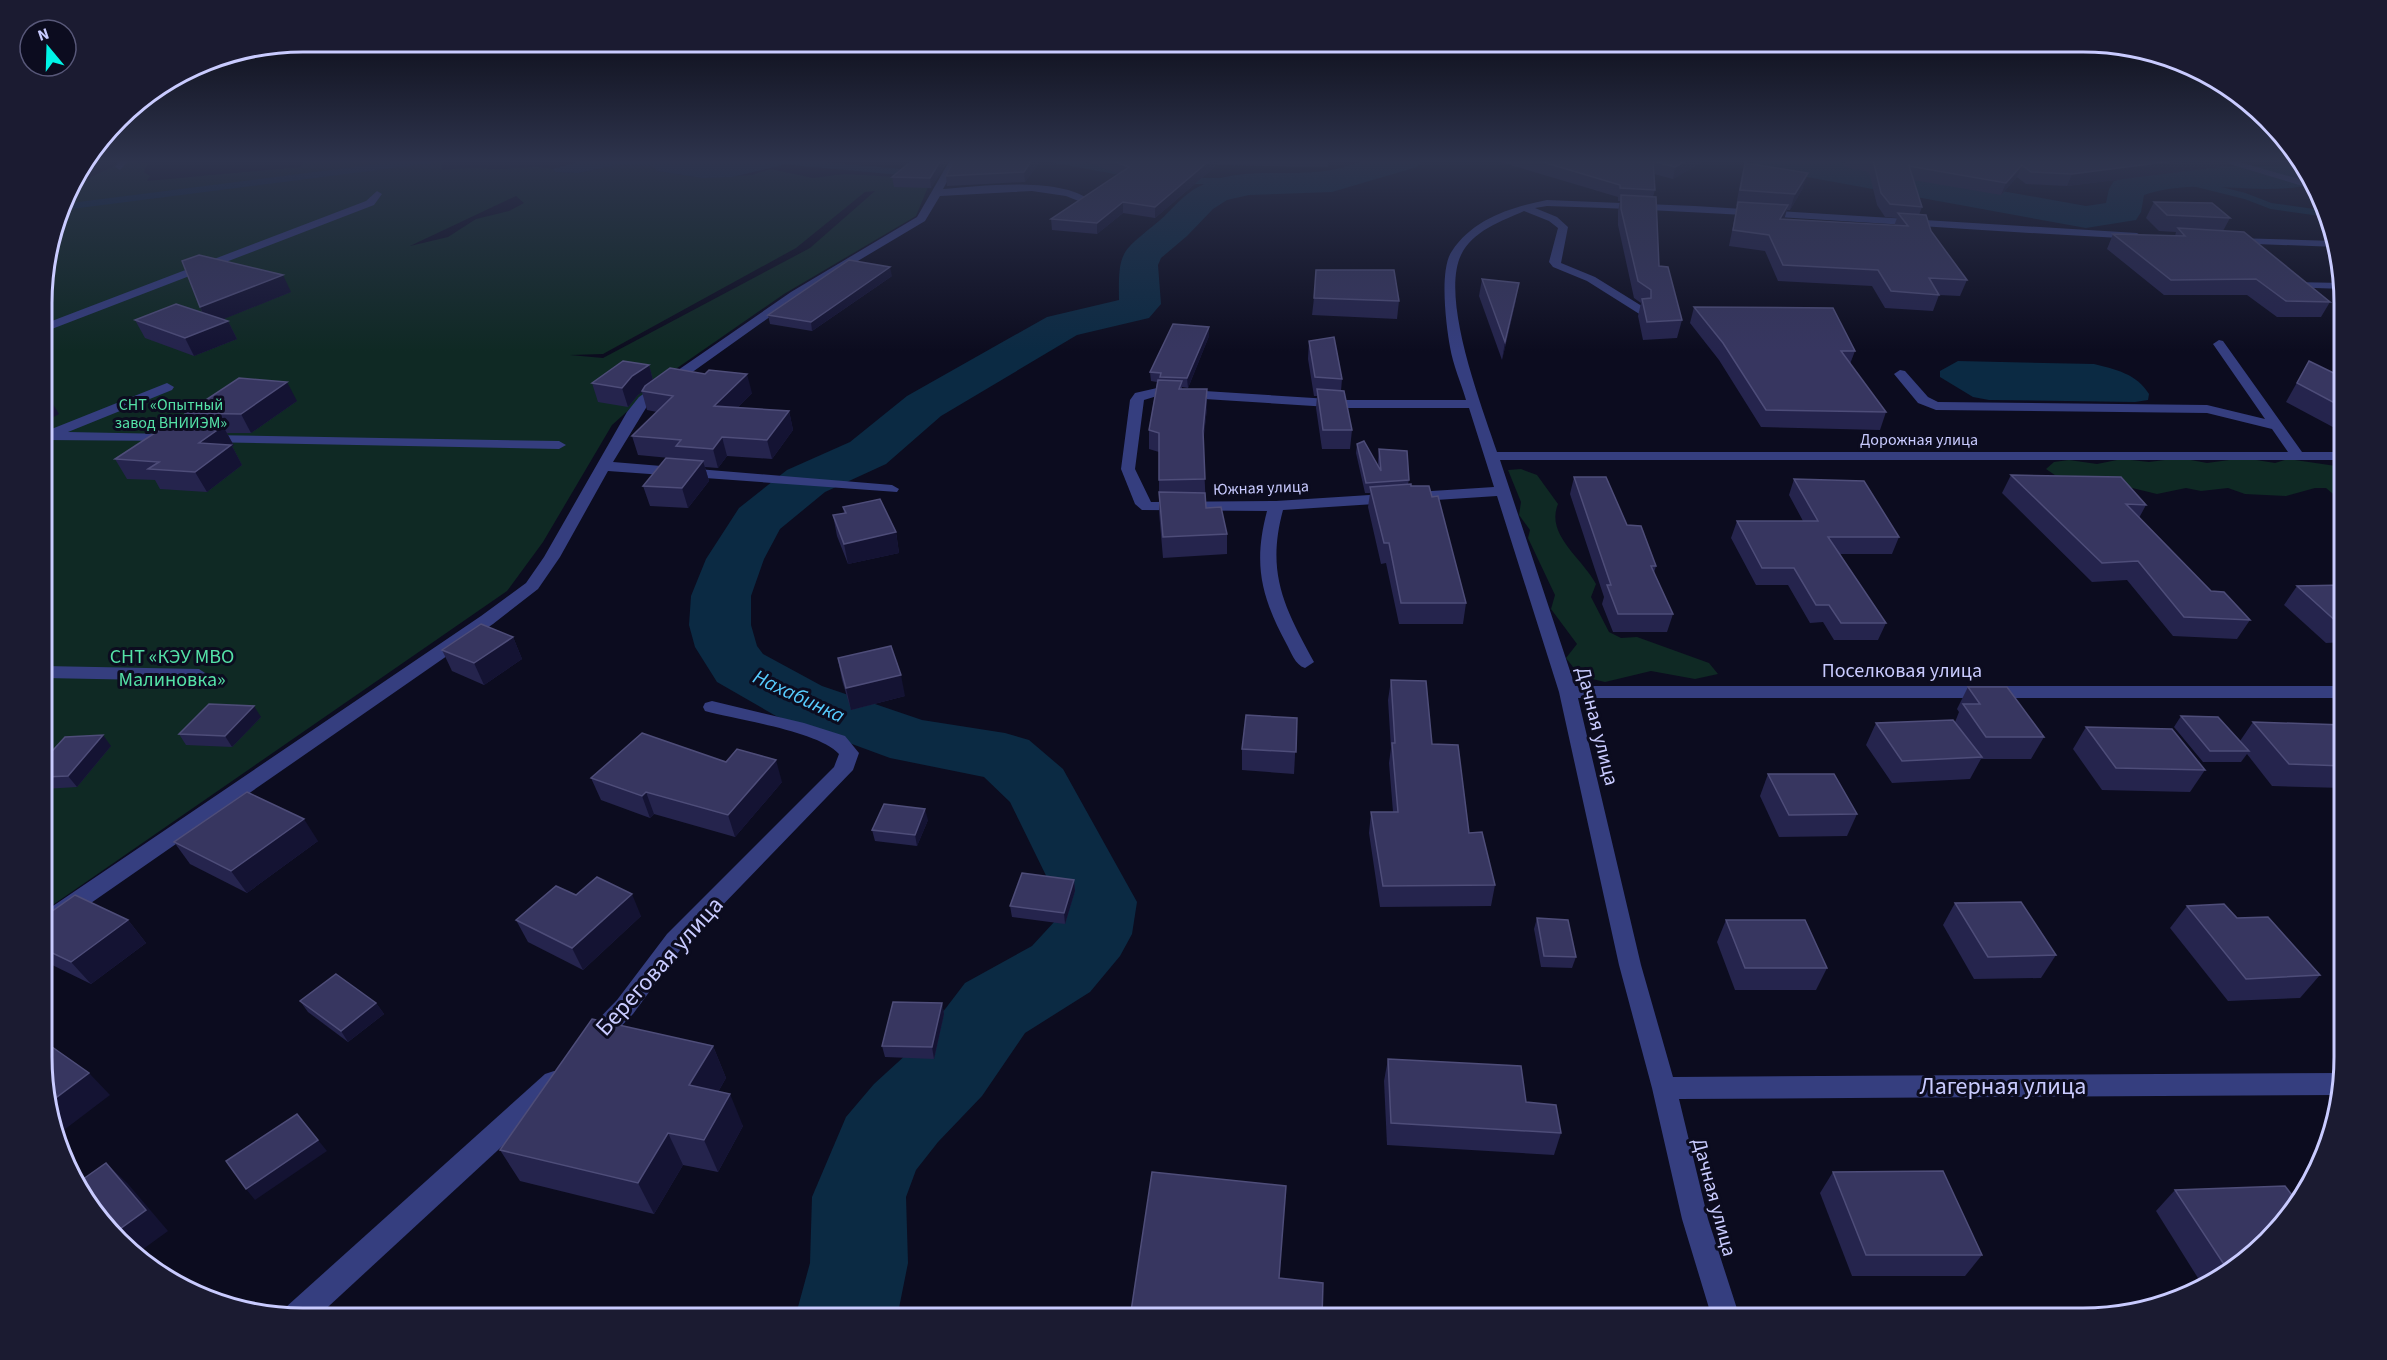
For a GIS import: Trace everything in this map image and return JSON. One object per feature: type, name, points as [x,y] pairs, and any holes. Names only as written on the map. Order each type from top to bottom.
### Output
[{"type":"street","points":[[52,325],[317,223]]},
{"type":"street","points":[[52,919],[487,620],[532,586],[552,557],[634,412],[655,391],[795,294],[913,223]]},
{"type":"street","name":"Дачная улица","points":[[1488,223],[1482,226],[1456,253],[1450,275],[1456,347],[1568,692],[1630,965],[1664,1088],[1695,1219],[1723,1308]]},
{"type":"street","points":[[1558,223],[1563,227],[1555,262],[1557,265],[1592,279],[1641,311]]},
{"type":"street","name":"Дачная улица","points":[[1898,223],[2146,237]]},
{"type":"street","points":[[2216,240],[2327,245]]},
{"type":"street","points":[[2321,245],[2329,250]]},
{"type":"street","points":[[2291,285],[2334,286]]},
{"type":"street","points":[[2219,344],[2298,456]]},
{"type":"street","points":[[1900,374],[1923,400],[1936,406],[2206,409],[2277,426]]},
{"type":"street","points":[[52,433],[167,387]]},
{"type":"street","name":"Южная улица","points":[[1475,404],[1345,404],[1157,392],[1140,396],[1137,400],[1128,469],[1143,504],[1156,507],[1276,506],[1504,491]]},
{"type":"street","points":[[52,436],[559,445]]},
{"type":"street","name":"Дорожная улица","points":[[1493,456],[2334,456]]},
{"type":"street","points":[[605,466],[892,489]]},
{"type":"street","points":[[1276,506],[1268,533],[1265,559],[1270,592],[1305,662]]},
{"type":"street","points":[[52,672],[199,675]]},
{"type":"street","name":"Поселковая улица","points":[[1568,692],[2334,692]]},
{"type":"street","name":"Береговая улица","points":[[306,1308],[573,1061],[625,1007],[675,940],[843,770],[849,753],[838,741],[804,729],[712,707]]},
{"type":"street","name":"Лагерная улица","points":[[1664,1088],[2333,1084]]},
{"type":"green space","points":[[66,223],[458,223],[410,246],[448,237],[469,223],[826,223],[796,248],[603,354],[570,355],[603,358],[810,248],[838,223],[903,223],[784,294],[670,373],[612,425],[543,542],[507,591],[52,905],[52,304],[57,255]]},
{"type":"green space","points":[[2180,458],[2207,463],[2244,458],[2275,463],[2288,459],[2334,466],[2334,495],[2326,488],[2315,488],[2286,496],[2245,494],[2228,488],[2201,491],[2186,488],[2157,494],[2124,486],[2065,482],[2046,469],[2054,462],[2069,460],[2097,464],[2122,459],[2149,462]]},
{"type":"green space","points":[[1521,469],[1537,475],[1558,504],[1555,515],[1557,526],[1567,546],[1596,584],[1591,597],[1609,632],[1621,638],[1637,637],[1709,663],[1718,674],[1695,679],[1651,671],[1605,682],[1580,676],[1566,658],[1577,644],[1551,609],[1555,595],[1528,538],[1530,530],[1519,515],[1521,502],[1508,470]]},
{"type":"water","points":[[1958,361],[2094,364],[2132,377],[2149,394],[2148,400],[2135,402],[1989,400],[1973,397],[1940,377],[1940,371]]},
{"type":"building","points":[[1624,223],[1657,223],[1659,266],[1668,267],[1682,320],[1647,322],[1642,299],[1651,298],[1651,290],[1638,281]]},
{"type":"building","points":[[1734,223],[1862,223],[1908,226],[1906,223],[1929,223],[1931,231],[1967,280],[1929,278],[1939,295],[1891,291],[1878,270],[1783,265],[1769,235],[1733,230]]},
{"type":"building","points":[[2178,228],[2244,232],[2330,302],[2286,301],[2256,279],[2171,280],[2113,234],[2185,236]]},
{"type":"building","points":[[199,255],[283,275],[200,307],[182,261]]},
{"type":"building","points":[[849,260],[890,267],[811,322],[768,315]]},
{"type":"building","points":[[1316,270],[1394,270],[1399,301],[1314,298]]},
{"type":"building","points":[[1482,279],[1519,283],[1505,342]]},
{"type":"building","points":[[176,304],[228,321],[185,338],[135,320]]},
{"type":"building","points":[[1694,307],[1833,308],[1855,351],[1841,351],[1886,412],[1766,410],[1723,343]]},
{"type":"building","points":[[1173,324],[1209,327],[1187,378],[1160,377],[1161,373],[1150,372]]},
{"type":"building","points":[[1334,337],[1342,379],[1315,377],[1309,341]]},
{"type":"building","points":[[623,361],[649,365],[632,376],[622,388],[592,383]]},
{"type":"building","points":[[2309,361],[2334,373],[2334,403],[2297,383]]},
{"type":"building","points":[[670,368],[705,374],[709,370],[747,374],[714,406],[789,411],[767,440],[722,437],[713,449],[676,446],[681,440],[632,436],[673,396],[642,391],[645,386]]},
{"type":"building","points":[[239,378],[287,382],[241,414],[186,413]]},
{"type":"building","points":[[1158,380],[1182,381],[1179,389],[1207,389],[1203,431],[1205,479],[1159,480],[1159,433],[1149,430]]},
{"type":"building","points":[[1317,389],[1344,391],[1352,430],[1323,430]]},
{"type":"building","points":[[167,425],[223,426],[199,443],[231,445],[195,472],[148,469],[159,462],[115,459]]},
{"type":"building","points":[[1364,441],[1381,471],[1379,449],[1407,451],[1409,480],[1366,483],[1357,444]]},
{"type":"building","points":[[666,458],[703,461],[682,488],[643,486]]},
{"type":"building","points":[[2011,475],[2121,477],[2146,505],[2126,504],[2211,591],[2224,592],[2250,620],[2184,617],[2138,561],[2102,563]]},
{"type":"building","points":[[1574,477],[1606,477],[1627,525],[1641,526],[1656,566],[1651,566],[1673,614],[1618,614],[1607,585],[1611,585]]},
{"type":"building","points":[[1794,479],[1864,481],[1899,537],[1828,537],[1886,623],[1841,623],[1829,605],[1816,605],[1794,568],[1762,568],[1737,521],[1818,521]]},
{"type":"building","points":[[1411,484],[1411,486],[1429,486],[1432,497],[1438,496],[1466,603],[1401,603],[1389,543],[1384,543],[1370,487]]},
{"type":"building","points":[[1159,492],[1205,493],[1206,508],[1221,507],[1227,534],[1163,537]]},
{"type":"building","points":[[880,499],[896,532],[844,544],[833,515],[846,513],[843,507]]},
{"type":"building","points":[[2334,585],[2334,619],[2297,586]]},
{"type":"building","points":[[481,624],[513,637],[474,663],[442,650]]},
{"type":"building","points":[[891,646],[901,675],[846,688],[838,658]]},
{"type":"building","points":[[1391,680],[1426,681],[1432,744],[1458,745],[1469,833],[1482,832],[1495,885],[1383,886],[1371,812],[1398,812],[1392,743],[1395,743]]},
{"type":"building","points":[[1968,687],[2007,687],[2044,737],[1986,737],[1963,704],[1980,704]]},
{"type":"building","points":[[209,704],[254,706],[225,736],[179,734]]},
{"type":"building","points":[[1246,715],[1297,718],[1296,752],[1242,749]]},
{"type":"building","points":[[2181,716],[2218,717],[2249,751],[2210,751]]},
{"type":"building","points":[[1953,720],[1982,757],[1902,761],[1876,723]]},
{"type":"building","points":[[2253,722],[2334,725],[2334,766],[2289,764]]},
{"type":"building","points":[[2086,727],[2172,729],[2205,770],[2116,768]]},
{"type":"building","points":[[642,733],[726,762],[737,749],[776,760],[728,815],[646,792],[642,796],[591,778]]},
{"type":"building","points":[[103,735],[68,776],[52,777],[52,751],[65,737]]},
{"type":"building","points":[[1768,774],[1834,774],[1857,814],[1789,815]]},
{"type":"building","points":[[247,792],[304,819],[231,871],[174,842]]},
{"type":"building","points":[[884,804],[925,809],[915,835],[872,830]]},
{"type":"building","points":[[1022,873],[1074,880],[1064,913],[1010,906]]},
{"type":"building","points":[[597,877],[632,894],[572,948],[516,920],[556,886],[576,895]]},
{"type":"building","points":[[75,895],[128,920],[71,962],[52,953],[52,911]]},
{"type":"building","points":[[2021,902],[2056,955],[1988,957],[1955,903]]},
{"type":"building","points":[[2224,904],[2237,918],[2268,917],[2320,975],[2246,979],[2187,906]]},
{"type":"building","points":[[1537,918],[1568,920],[1576,957],[1544,956]]},
{"type":"building","points":[[1726,920],[1805,920],[1827,968],[1745,968]]},
{"type":"building","points":[[336,974],[376,1003],[341,1031],[300,1001]]},
{"type":"building","points":[[893,1002],[942,1003],[932,1047],[882,1046]]},
{"type":"building","points":[[592,1019],[713,1046],[689,1085],[730,1094],[704,1140],[668,1133],[638,1183],[500,1150]]},
{"type":"building","points":[[52,1047],[89,1073],[56,1098]]},
{"type":"building","points":[[1388,1059],[1521,1066],[1526,1102],[1556,1105],[1561,1133],[1391,1123]]},
{"type":"building","points":[[297,1114],[318,1140],[246,1189],[226,1161]]},
{"type":"building","points":[[106,1163],[146,1210],[121,1228],[104,1209],[84,1178]]},
{"type":"building","points":[[1943,1171],[1982,1255],[1866,1255],[1833,1172]]},
{"type":"building","points":[[1152,1172],[1286,1186],[1279,1278],[1323,1283],[1322,1308],[1132,1308]]},
{"type":"building","points":[[2285,1186],[2292,1196],[2261,1234],[2224,1264],[2175,1190]]},
{"type":"waterway","name":"Нахабинка","points":[[848,1308],[859,1263],[859,1197],[879,1147],[906,1113],[951,1069],[995,1008],[1061,969],[1092,934],[1098,902],[1038,787],[1005,757],[914,742],[799,701],[761,682],[740,668],[726,647],[720,625],[721,596],[735,559],[758,520],[806,481],[868,453],[924,406],[1062,326],[1134,309],[1140,304],[1138,265],[1143,253],[1178,223]]},
{"type":"park label","name":"СНТ «Опытный завод ВНИИЭМ»","points":[[171,413]]},
{"type":"park label","name":"СНТ «КЭУ МВО Малиновка»","points":[[172,668]]}]
